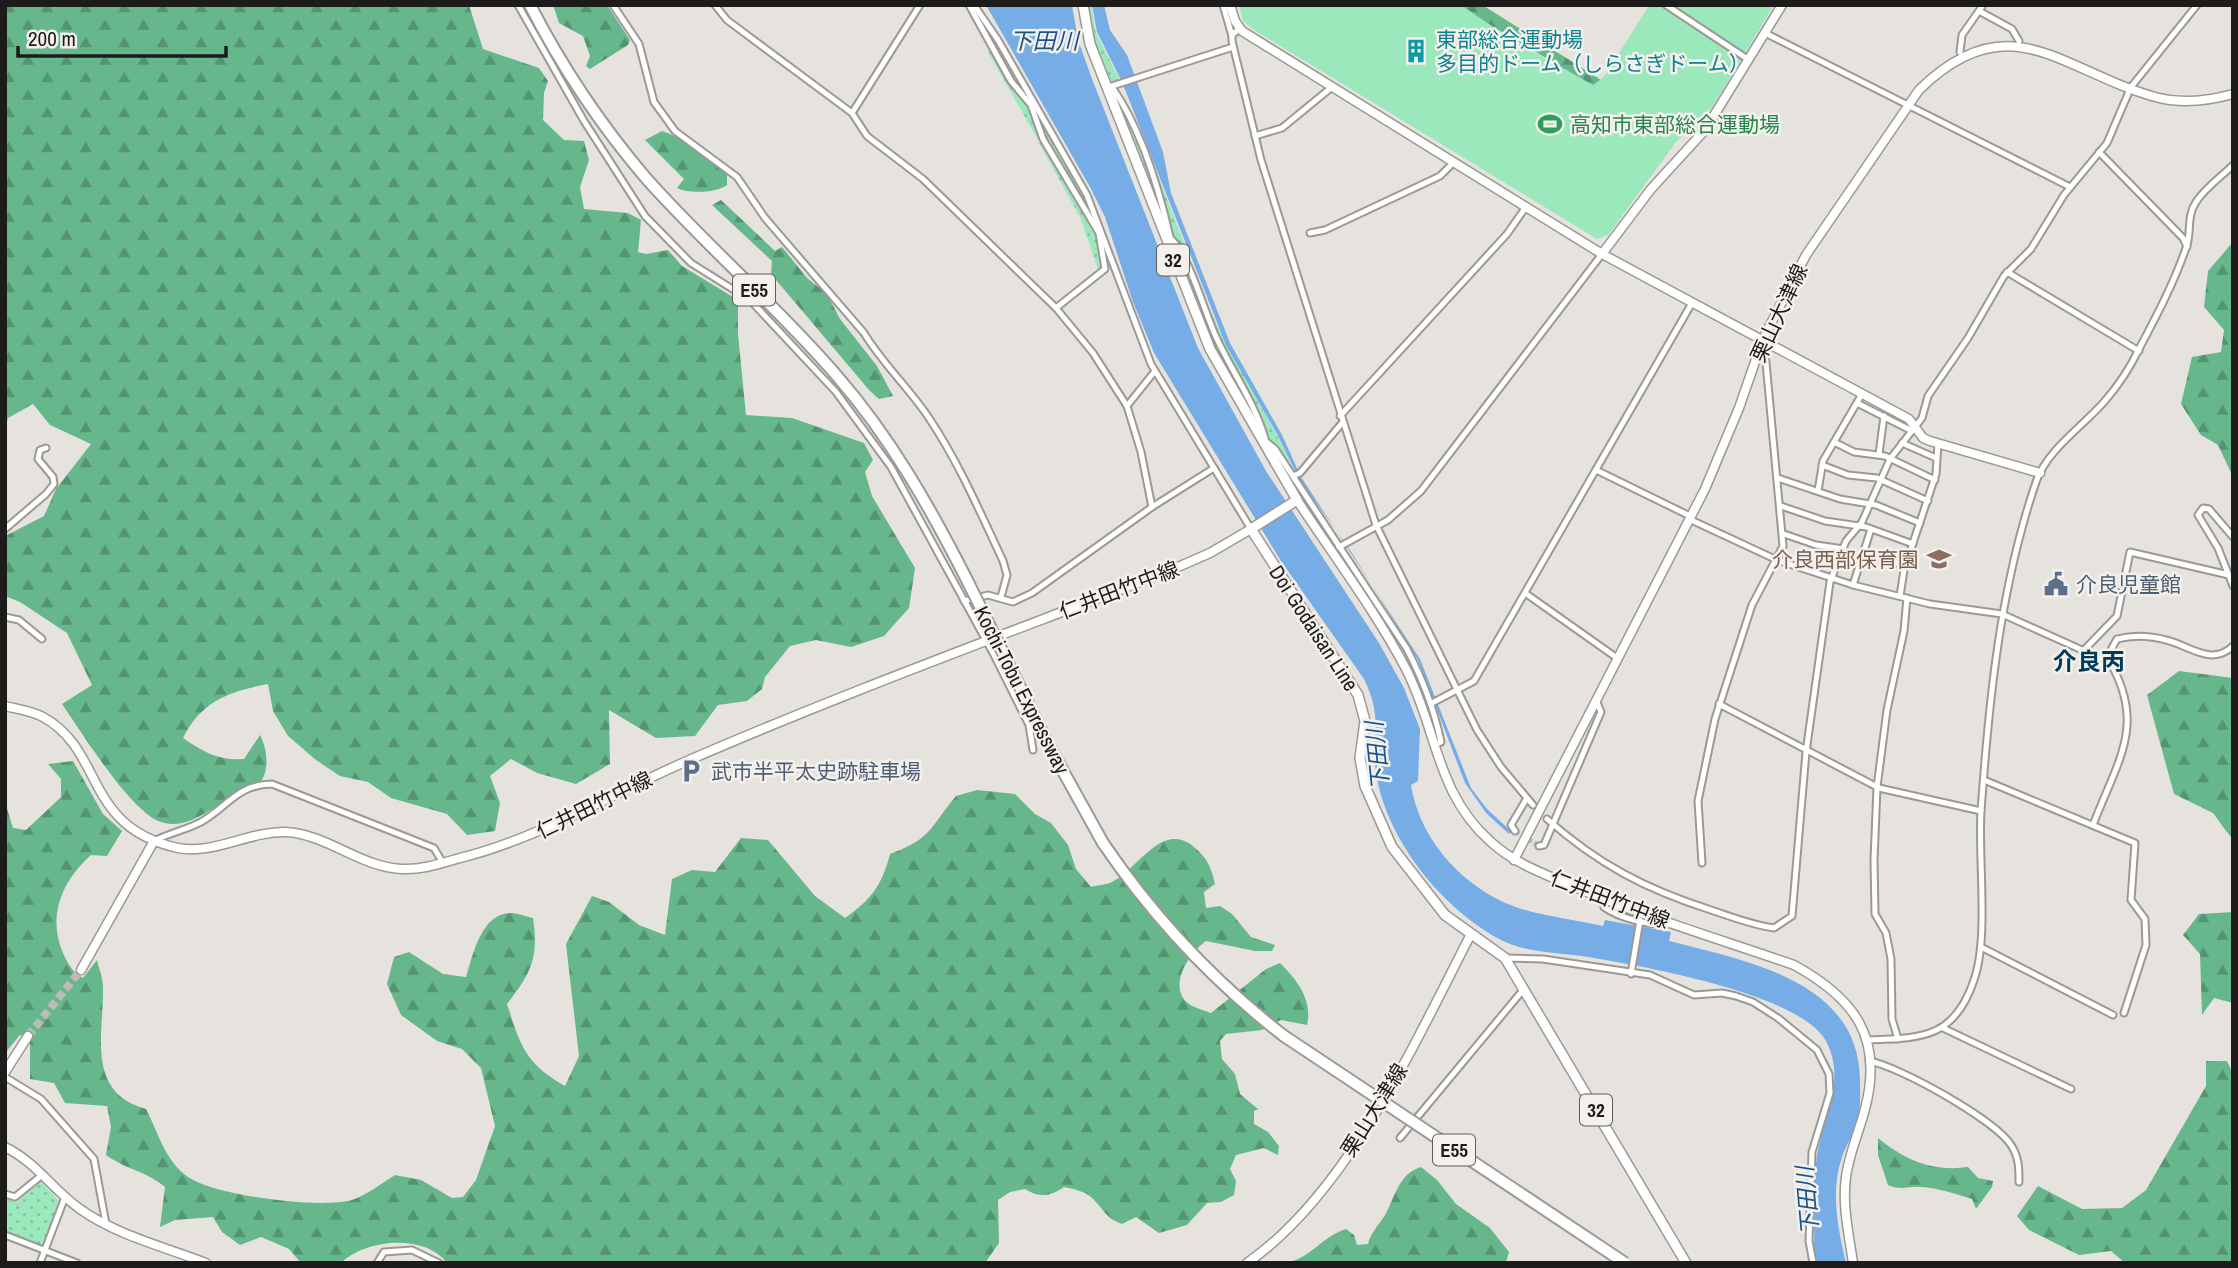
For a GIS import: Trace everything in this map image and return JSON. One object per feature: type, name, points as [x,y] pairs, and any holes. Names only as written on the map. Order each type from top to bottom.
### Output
[{"type":"highway","name":"Kochi-Tobu Expressway","points":[[530,5],[587,103],[645,176],[813,348],[861,405],[925,501],[1054,755],[1103,843],[1147,904],[1226,988],[1284,1036],[1625,1263]]},
{"type":"main road","name":"32","points":[[1083,5],[1087,33],[1209,349],[1263,439],[1295,501]]},
{"type":"main road","points":[[1230,5],[1239,29],[1450,165],[1526,207],[1602,254],[1862,394],[1886,412],[1909,419],[1913,428],[1923,438],[2040,472]]},
{"type":"main road","points":[[1602,254],[1651,189],[1705,130],[1782,5]]},
{"type":"main road","name":"栗山大津線","points":[[1514,860],[1690,517],[1740,408],[1763,339],[1806,255],[1909,105],[1938,68],[1960,52],[1982,43],[2019,41],[2050,48],[2158,98],[2189,102],[2233,94]]},
{"type":"main road","points":[[1250,529],[1295,501]]},
{"type":"main road","name":"仁井田竹中線","points":[[1295,501],[1405,667],[1442,772],[1458,804],[1490,842],[1514,860],[1603,900],[1794,965],[1818,978],[1849,1003],[1866,1040],[1869,1061],[1869,1091],[1846,1177],[1846,1211],[1853,1263]]},
{"type":"main road","name":"仁井田竹中線","points":[[5,706],[42,716],[59,730],[70,742],[111,811],[125,824],[155,841],[181,849],[198,849],[263,832],[290,832],[311,838],[371,864],[402,869],[443,863],[529,836],[687,761],[1171,570],[1210,553],[1250,529]]},
{"type":"main road","name":"Doi Godaisan Line","points":[[1250,529],[1358,695],[1365,721],[1360,758],[1363,777],[1386,835],[1426,893],[1445,915],[1506,958],[1686,1263]]},
{"type":"main road","points":[[81,970],[155,841]]},
{"type":"main road","name":"栗山大津線","points":[[1247,1263],[1305,1213],[1373,1115],[1407,1058],[1471,934]]},
{"type":"main road","points":[[5,1075],[28,1036]]},
{"type":"main road","points":[[5,1147],[36,1165],[41,1175],[65,1197],[106,1224],[205,1263]]},
{"type":"street","points":[[518,5],[596,141],[645,216],[691,263],[750,300],[836,392],[891,467],[916,507],[1029,725],[1033,750]]},
{"type":"street","points":[[613,5],[639,44],[656,107],[675,131],[737,177],[765,218],[864,333],[876,353],[905,383],[930,420],[961,468],[1003,561],[1007,575],[1000,597]]},
{"type":"street","points":[[715,5],[727,20],[852,113],[867,136],[923,179],[1056,308],[1093,353],[1127,406],[1141,452],[1152,507]]},
{"type":"street","points":[[852,113],[920,5]]},
{"type":"street","points":[[1223,5],[1255,136],[1341,419],[1377,526],[1457,691],[1493,756],[1533,805]]},
{"type":"street","points":[[1666,5],[1749,60]]},
{"type":"street","points":[[1546,818],[1590,855],[1630,880],[1675,899],[1774,928],[1792,916],[1807,749],[1833,578],[1844,549],[1871,504],[1890,459],[1923,418],[1928,396],[1968,338],[2007,272],[2031,249],[2040,229],[2111,136],[2131,87],[2197,5]]},
{"type":"street","points":[[973,7],[1010,81],[1032,104],[1043,139],[1102,234],[1105,269],[1056,308]]},
{"type":"street","points":[[973,7],[1074,171],[1102,234],[1155,371],[1250,529]]},
{"type":"street","points":[[1960,52],[1962,35],[1981,8],[2012,29],[2019,41]]},
{"type":"street","points":[[1232,36],[1239,29]]},
{"type":"street","points":[[1765,33],[2070,187]]},
{"type":"street","points":[[1109,87],[1233,47]]},
{"type":"street","points":[[1255,136],[1278,131],[1332,87]]},
{"type":"street","points":[[2099,152],[2183,238],[2187,247]]},
{"type":"street","points":[[1310,233],[1325,230],[1440,176],[1450,165]]},
{"type":"street","points":[[1866,1040],[1918,1038],[1943,1028],[1959,1010],[1974,980],[1981,947],[1981,811],[2002,614],[2040,472],[2104,401],[2139,351],[2187,247],[2190,218],[2195,203],[2233,165]]},
{"type":"street","points":[[1293,476],[1300,473],[1341,419],[1507,234],[1526,207]]},
{"type":"street","points":[[1339,547],[1388,520],[1420,491],[1602,254]]},
{"type":"street","points":[[2007,272],[2139,351]]},
{"type":"street","points":[[1432,702],[1439,701],[1474,681],[1692,303]]},
{"type":"street","points":[[1702,863],[1698,800],[1719,704],[1752,605],[1781,553],[1784,534],[1763,339]]},
{"type":"street","points":[[1127,406],[1155,371]]},
{"type":"street","points":[[1818,491],[1822,466],[1862,394]]},
{"type":"street","points":[[1857,403],[1886,412],[1879,454]]},
{"type":"street","points":[[1263,439],[1293,476],[1407,649],[1432,702],[1441,742],[1434,745]]},
{"type":"street","points":[[1834,442],[1854,452],[1879,454],[1935,480]]},
{"type":"street","points":[[1902,443],[1936,457]]},
{"type":"street","points":[[1900,596],[1906,566],[1935,480],[1938,444]]},
{"type":"street","points":[[5,529],[54,484],[38,459],[40,450],[47,448]]},
{"type":"street","points":[[1822,466],[1848,475],[1881,480],[1928,501]]},
{"type":"street","points":[[964,601],[988,595],[1013,602],[1032,593],[1152,507],[1214,468]]},
{"type":"street","points":[[1596,470],[1777,560],[1853,585],[1907,598],[2002,614],[2102,659],[2107,657],[2117,639],[2126,637],[2168,640],[2194,652],[2215,656],[2233,646]]},
{"type":"street","points":[[1778,478],[1840,499],[1871,504],[1920,523]]},
{"type":"street","points":[[1781,506],[1825,521],[1871,528],[1913,544]]},
{"type":"street","points":[[2233,537],[2209,509],[2203,508],[2198,515],[2218,548],[2233,586]]},
{"type":"street","points":[[1853,585],[1871,528]]},
{"type":"street","points":[[1784,534],[1820,546],[1844,549]]},
{"type":"street","points":[[1863,552],[1906,566]]},
{"type":"street","points":[[2084,650],[2117,616],[2130,552],[2229,575]]},
{"type":"street","points":[[1525,593],[1617,658]]},
{"type":"street","points":[[1898,1039],[1892,1019],[1891,959],[1886,933],[1875,914],[1874,898],[1877,787],[1887,710],[1904,631],[1907,598]]},
{"type":"street","points":[[5,617],[19,620],[42,639]]},
{"type":"street","points":[[2093,825],[2129,727],[2124,692],[2107,657]]},
{"type":"street","points":[[1539,846],[1544,845],[1554,825],[1601,712],[1596,699]]},
{"type":"street","points":[[1719,704],[1877,787],[1981,811]]},
{"type":"street","points":[[1984,780],[2135,843],[2131,900],[2146,919],[2146,945],[2124,1013]]},
{"type":"street","points":[[155,841],[204,820],[234,795],[246,789],[272,784],[434,848],[443,863]]},
{"type":"street","points":[[1515,831],[1511,825],[1527,798]]},
{"type":"street","points":[[1603,900],[1604,907],[1611,912],[1658,925],[1672,923]]},
{"type":"street","points":[[1631,972],[1640,921]]},
{"type":"street","points":[[1981,947],[2113,1015]]},
{"type":"street","points":[[1506,958],[1543,959],[1650,975],[1694,995],[1722,993],[1753,1002],[1796,1030],[1817,1051],[1829,1074],[1830,1093],[1812,1152],[1809,1241],[1813,1263]]},
{"type":"street","points":[[1400,1138],[1523,990]]},
{"type":"street","points":[[1943,1028],[2071,1089]]},
{"type":"street","points":[[1869,1061],[1902,1072],[1994,1128],[2011,1144],[2018,1158],[2019,1182]]},
{"type":"street","points":[[5,1075],[41,1098],[94,1159],[106,1224]]},
{"type":"street","points":[[5,1194],[15,1197],[41,1175]]},
{"type":"street","points":[[40,1263],[65,1197]]},
{"type":"street","points":[[5,1235],[76,1263]]},
{"type":"street","points":[[377,1263],[384,1252],[412,1250],[439,1263]]},
{"type":"green space","points":[[5,5],[469,5],[483,49],[539,68],[548,81],[544,93],[543,120],[564,140],[584,141],[589,160],[580,187],[584,209],[628,213],[641,220],[638,252],[646,254],[668,250],[682,266],[738,300],[738,334],[746,415],[792,418],[864,443],[873,460],[865,472],[872,496],[915,568],[909,608],[884,636],[851,647],[816,640],[790,646],[765,677],[762,689],[747,701],[718,705],[695,736],[656,738],[609,710],[610,764],[576,784],[537,773],[511,759],[490,776],[500,803],[495,831],[467,835],[447,814],[391,798],[368,782],[340,776],[288,736],[273,711],[268,684],[229,694],[208,706],[190,725],[183,738],[212,754],[227,759],[244,759],[260,735],[266,767],[258,785],[234,795],[187,822],[166,823],[144,812],[118,784],[62,704],[92,685],[67,633],[20,602],[5,596],[5,536],[44,516],[56,489],[91,444],[50,425],[33,404],[8,418],[5,428]]},
{"type":"green space","points":[[553,5],[607,5],[630,40],[628,45],[590,69],[586,66],[590,56],[583,36],[559,23]]},
{"type":"green space","points":[[1087,5],[1091,5],[1096,33],[1121,82],[1110,84],[1093,38]]},
{"type":"green space","name":"高知市東部総合運動場","points":[[1239,5],[1461,5],[1511,39],[1593,85],[1604,77],[1648,7],[1774,5],[1712,107],[1676,142],[1608,235],[1597,239],[1254,30],[1243,21]]},
{"type":"green space","points":[[1458,5],[1484,6],[1598,78],[1612,89],[1609,98],[1571,73]]},
{"type":"green space","points":[[987,50],[1005,66],[1020,89],[1040,137],[1038,140]]},
{"type":"green space","points":[[1113,90],[1120,101],[1163,209],[1168,235]]},
{"type":"green space","points":[[1034,107],[1074,175],[1100,230],[1043,132]]},
{"type":"green space","points":[[662,131],[683,139],[723,169],[727,174],[727,185],[702,192],[677,188],[684,179],[645,140]]},
{"type":"green space","points":[[1043,142],[1099,236],[1103,268],[1099,272],[1080,217],[1039,143]]},
{"type":"green space","points":[[1157,173],[1205,297],[1201,298],[1172,236],[1166,209],[1153,174]]},
{"type":"green space","points":[[721,200],[775,251],[782,247],[807,278],[827,294],[840,319],[877,366],[893,396],[879,399],[869,390],[771,274],[772,261],[712,205]]},
{"type":"green space","points":[[2233,242],[2233,477],[2218,445],[2201,435],[2181,404],[2192,357],[2221,352],[2224,330],[2204,307],[2208,271]]},
{"type":"green space","points":[[1174,248],[1210,327],[1263,434],[1207,335]]},
{"type":"green space","points":[[1205,299],[1295,473],[1265,434],[1202,301]]},
{"type":"green space","points":[[1274,451],[1408,656],[1432,707],[1436,730],[1406,663],[1388,631],[1286,476]]},
{"type":"green space","points":[[2179,671],[2233,678],[2233,840],[2213,813],[2174,794],[2147,695]]},
{"type":"green space","points":[[73,761],[103,814],[122,831],[107,856],[91,855],[72,876],[60,900],[57,913],[58,939],[69,964],[76,974],[83,978],[97,960],[103,987],[102,1059],[106,1075],[114,1089],[127,1101],[146,1109],[173,1163],[188,1177],[202,1184],[268,1199],[317,1203],[358,1198],[395,1175],[421,1180],[452,1198],[463,1197],[476,1180],[495,1126],[481,1068],[462,1049],[437,1041],[401,1015],[387,984],[394,957],[409,952],[443,974],[466,977],[475,947],[485,927],[492,920],[511,913],[533,918],[534,955],[527,974],[507,1004],[526,1052],[541,1070],[565,1086],[579,1056],[566,944],[592,896],[609,902],[639,925],[665,935],[672,879],[692,870],[715,872],[741,838],[768,840],[815,896],[845,918],[874,891],[890,854],[923,837],[956,796],[977,790],[1015,794],[1035,814],[1051,823],[1068,845],[1076,869],[1091,887],[1107,884],[1122,876],[1151,850],[1171,839],[1182,840],[1202,855],[1210,867],[1215,884],[1204,892],[1206,908],[1220,906],[1232,914],[1251,937],[1275,945],[1272,951],[1255,951],[1206,941],[1193,953],[1183,970],[1180,979],[1182,997],[1189,1004],[1211,1013],[1266,969],[1280,963],[1298,983],[1306,999],[1307,1025],[1281,1020],[1262,1030],[1226,1034],[1220,1041],[1222,1059],[1235,1074],[1240,1094],[1258,1109],[1254,1111],[1254,1124],[1268,1132],[1279,1146],[1278,1155],[1264,1148],[1236,1155],[1230,1169],[1236,1181],[1234,1195],[1221,1202],[1207,1203],[1187,1225],[1159,1233],[1136,1217],[1122,1224],[1116,1222],[1089,1196],[1075,1190],[1064,1187],[1044,1195],[1025,1189],[1010,1192],[998,1200],[999,1243],[985,1263],[447,1263],[437,1253],[425,1247],[395,1243],[365,1249],[341,1263],[301,1263],[289,1249],[261,1237],[240,1245],[222,1232],[213,1217],[175,1220],[160,1227],[165,1187],[106,1155],[111,1127],[107,1106],[65,1103],[54,1083],[30,1079],[30,1038],[20,1035],[5,1053],[5,802],[13,828],[26,830],[61,797],[61,779],[48,764]]},
{"type":"green space","points":[[2233,912],[2233,1003],[2214,998],[2202,1015],[2200,954],[2183,935],[2199,914]]},
{"type":"green space","points":[[2206,1061],[2227,1061],[2233,1074],[2233,1263],[2125,1263],[2111,1251],[2079,1255],[2029,1230],[2017,1216],[2038,1186],[2082,1209],[2122,1208],[2146,1190],[2206,1086]]},
{"type":"green space","points":[[1878,1138],[1898,1153],[1920,1163],[1943,1168],[1968,1167],[1978,1178],[1993,1181],[1992,1187],[1976,1209],[1972,1199],[1947,1192],[1888,1185],[1878,1155]]},
{"type":"green space","points":[[1421,1167],[1437,1180],[1456,1204],[1490,1228],[1509,1252],[1506,1262],[1283,1263],[1300,1258],[1337,1232],[1346,1229],[1354,1235],[1357,1245],[1368,1244],[1402,1181],[1413,1170]]},
{"type":"green space","points":[[40,1181],[59,1201],[42,1247],[5,1232],[5,1199],[17,1202]]},
{"type":"water","name":"下田川","points":[[986,5],[1072,5],[1078,40],[1092,79],[1198,348],[1266,471],[1379,643],[1404,688],[1420,729],[1418,781],[1411,785],[1416,806],[1436,846],[1450,863],[1485,892],[1525,910],[1603,926],[1605,920],[1671,932],[1669,941],[1763,967],[1793,980],[1819,997],[1841,1019],[1855,1046],[1860,1080],[1858,1117],[1842,1157],[1836,1183],[1838,1223],[1846,1263],[1816,1263],[1814,1252],[1815,1168],[1834,1086],[1834,1072],[1827,1043],[1812,1025],[1786,1010],[1716,984],[1640,966],[1536,951],[1510,944],[1484,930],[1459,911],[1432,885],[1409,854],[1390,819],[1378,782],[1375,764],[1375,713],[1364,679],[1281,561],[1154,353],[1133,302],[1105,217]]},
{"type":"water","points":[[1092,5],[1104,5],[1110,30],[1127,55],[1163,152],[1171,193],[1230,343],[1282,435],[1301,477],[1336,530],[1299,479],[1277,434],[1226,345],[1122,82],[1097,32]]},
{"type":"water","points":[[1336,530],[1350,550],[1372,586]]},
{"type":"water","points":[[1372,586],[1420,659],[1471,788],[1487,809],[1512,832],[1509,834],[1486,813],[1465,783],[1418,660]]},
{"type":"tunnel","points":[[1515,831],[1539,846]]},
{"type":"tunnel","points":[[28,1036],[81,970]]},
{"type":"place","name":"東部総合運動場 多目的ドーム（しらさぎドーム）","points":[[1416,51]]},
{"type":"place","name":"高知市東部総合運動場","points":[[1550,124]]},
{"type":"place","name":"介良西部保育園","points":[[1939,559]]},
{"type":"place","name":"介良児童館","points":[[2056,584]]},
{"type":"place","name":"武市半平太史跡駐車場","points":[[691,771]]},
{"type":"district","name":"介良丙","points":[[2089,661]]}]
